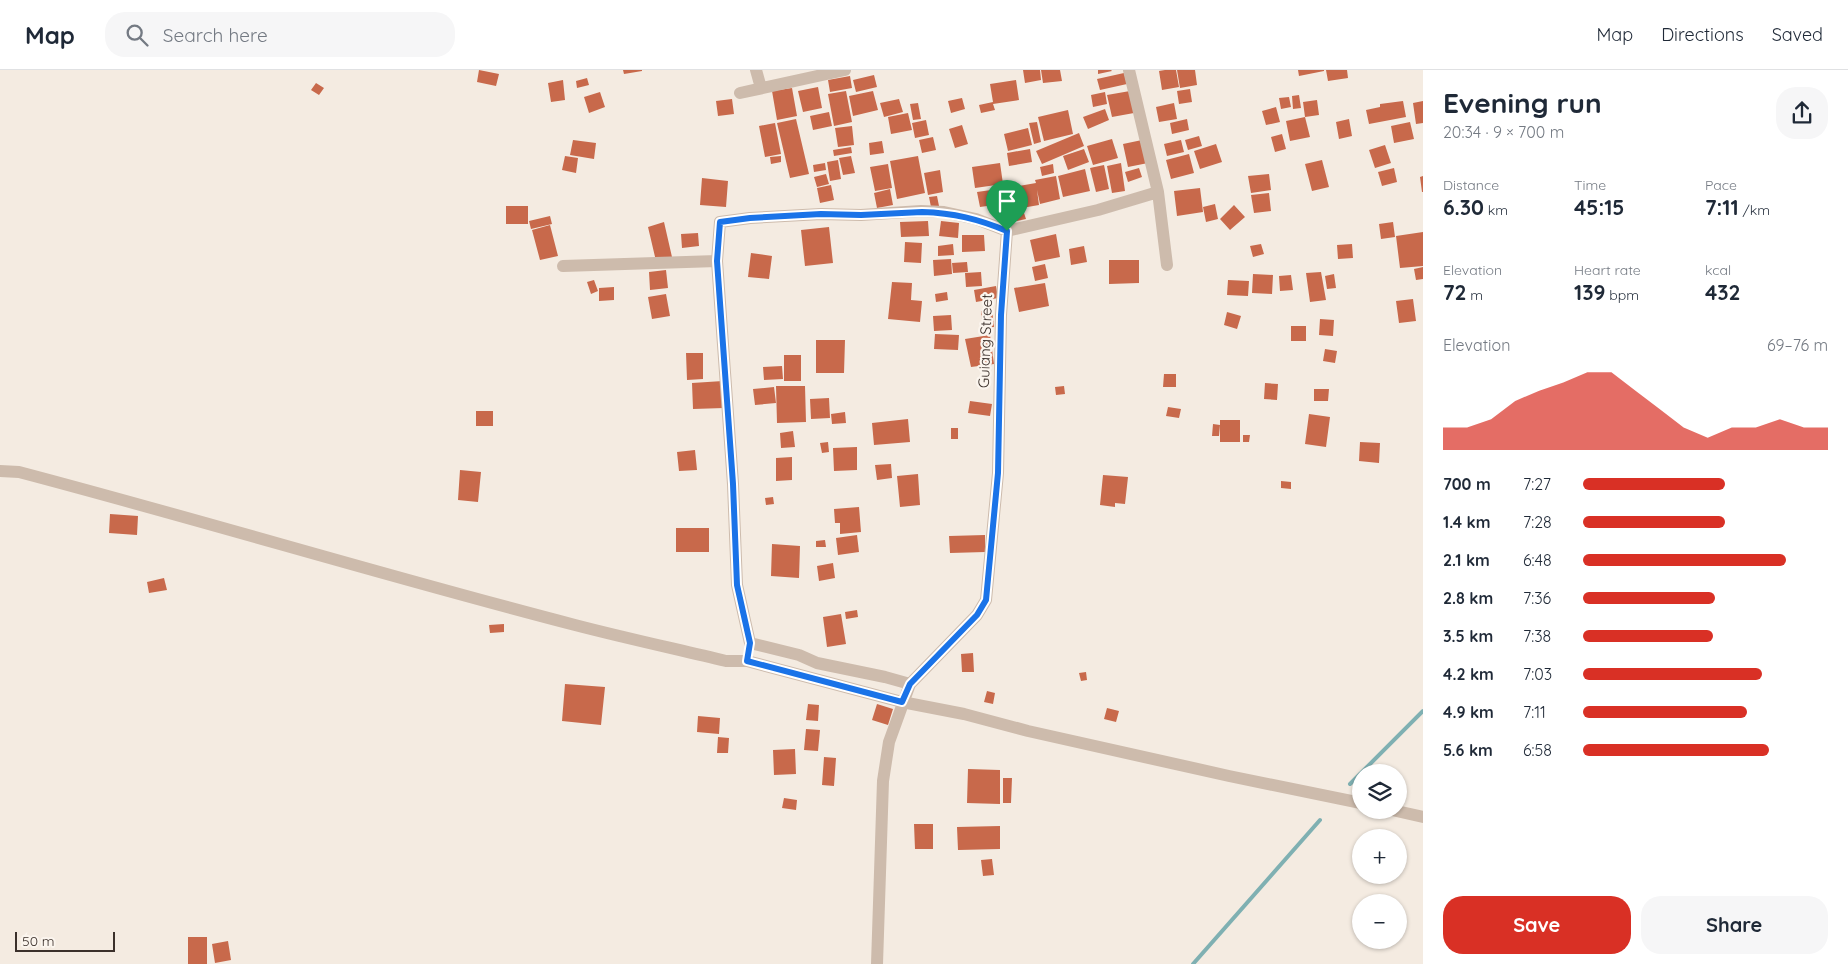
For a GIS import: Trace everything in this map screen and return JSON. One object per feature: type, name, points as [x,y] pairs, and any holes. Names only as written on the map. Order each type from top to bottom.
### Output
[{"type":"street","points":[[756,70],[761,88]]},
{"type":"street","points":[[740,93],[845,70]]},
{"type":"street","points":[[1130,70],[1158,192],[1167,265]]},
{"type":"street","points":[[747,661],[750,643],[737,585],[733,484],[717,261],[720,222],[750,218],[821,214],[861,215],[944,212],[976,219],[1007,231],[1098,210],[1158,192]]},
{"type":"street","name":"Guiang Street","points":[[877,964],[883,782],[889,742],[910,684],[977,615],[986,600],[998,473],[1001,315],[1007,231]]},
{"type":"street","points":[[563,266],[717,261]]},
{"type":"street","points":[[0,471],[19,472],[155,508],[429,586],[577,625],[726,661],[747,661],[902,702],[964,714],[1028,731],[1352,801]]},
{"type":"street","points":[[750,643],[799,655],[817,663],[885,676],[910,684]]},
{"type":"street","points":[[1407,813],[1423,817]]},
{"type":"building","points":[[479,70],[499,74],[496,86],[477,82]]},
{"type":"building","points":[[623,70],[642,70],[642,71],[624,74]]},
{"type":"building","points":[[1023,70],[1040,70],[1041,80],[1025,83]]},
{"type":"building","points":[[1041,70],[1060,70],[1062,81],[1043,83]]},
{"type":"building","points":[[1098,70],[1111,70],[1112,71],[1098,74]]},
{"type":"building","points":[[1176,70],[1179,87],[1162,90],[1159,71]]},
{"type":"building","points":[[1177,70],[1195,70],[1197,85],[1180,88]]},
{"type":"building","points":[[1298,70],[1324,70],[1324,71],[1299,76]]},
{"type":"building","points":[[1326,70],[1347,70],[1348,78],[1328,81]]},
{"type":"building","points":[[1124,73],[1127,84],[1100,90],[1097,79]]},
{"type":"building","points":[[874,75],[877,87],[856,92],[853,80]]},
{"type":"building","points":[[850,76],[852,88],[830,92],[828,80]]},
{"type":"building","points":[[587,78],[589,85],[577,88],[576,81]]},
{"type":"building","points":[[563,80],[565,100],[551,102],[548,83]]},
{"type":"building","points":[[1016,80],[1019,100],[993,104],[995,110],[981,113],[979,105],[993,102],[990,84]]},
{"type":"building","points":[[316,83],[324,88],[319,95],[311,90]]},
{"type":"building","points":[[818,87],[822,108],[803,112],[798,91]]},
{"type":"building","points":[[792,88],[797,116],[777,120],[772,91]]},
{"type":"building","points":[[1190,89],[1192,102],[1179,104],[1177,91]]},
{"type":"building","points":[[846,91],[852,122],[834,126],[828,94]]},
{"type":"building","points":[[873,91],[878,110],[853,116],[849,96]]},
{"type":"building","points":[[1130,91],[1134,113],[1112,117],[1107,95]]},
{"type":"building","points":[[600,92],[605,107],[589,113],[584,97]]},
{"type":"building","points":[[1105,92],[1107,104],[1093,107],[1091,95]]},
{"type":"building","points":[[1299,95],[1301,108],[1293,109],[1292,96]]},
{"type":"building","points":[[1289,97],[1291,107],[1281,109],[1279,98]]},
{"type":"building","points":[[962,98],[965,109],[951,113],[948,101]]},
{"type":"building","points":[[732,99],[734,114],[718,116],[716,101]]},
{"type":"building","points":[[899,99],[903,112],[884,117],[880,103]]},
{"type":"building","points":[[1317,100],[1319,115],[1305,117],[1303,102]]},
{"type":"building","points":[[1403,101],[1406,117],[1369,124],[1366,110],[1380,107],[1380,104]]},
{"type":"building","points":[[1423,101],[1423,123],[1416,124],[1413,103]]},
{"type":"building","points":[[918,103],[921,119],[913,120],[910,104]]},
{"type":"building","points":[[1174,103],[1177,119],[1159,122],[1156,107]]},
{"type":"building","points":[[1276,107],[1280,122],[1266,125],[1262,111]]},
{"type":"building","points":[[1105,109],[1109,120],[1088,129],[1083,117]]},
{"type":"building","points":[[1068,110],[1073,134],[1044,141],[1038,117]]},
{"type":"building","points":[[829,112],[832,126],[813,130],[810,116]]},
{"type":"building","points":[[908,113],[912,130],[891,134],[888,117]]},
{"type":"building","points":[[1305,117],[1310,137],[1290,141],[1286,121]]},
{"type":"building","points":[[796,119],[809,174],[790,178],[777,123]]},
{"type":"building","points":[[1187,119],[1189,130],[1172,134],[1170,123]]},
{"type":"building","points":[[1349,119],[1352,136],[1339,139],[1336,122]]},
{"type":"building","points":[[926,120],[929,135],[915,138],[912,123]]},
{"type":"building","points":[[1037,122],[1041,142],[1034,144],[1029,123]]},
{"type":"building","points":[[1410,122],[1414,139],[1394,143],[1391,126]]},
{"type":"building","points":[[775,123],[781,154],[765,157],[759,126]]},
{"type":"building","points":[[962,125],[968,144],[955,148],[949,129]]},
{"type":"building","points":[[852,126],[854,145],[838,147],[835,128]]},
{"type":"building","points":[[1028,128],[1032,145],[1008,151],[1004,134]]},
{"type":"building","points":[[1079,133],[1084,146],[1042,164],[1036,151]]},
{"type":"building","points":[[1282,134],[1286,149],[1275,152],[1271,137]]},
{"type":"building","points":[[1199,136],[1202,146],[1188,150],[1185,140]]},
{"type":"building","points":[[933,137],[936,150],[922,153],[919,140]]},
{"type":"building","points":[[1112,139],[1118,158],[1093,165],[1087,146]]},
{"type":"building","points":[[573,140],[596,143],[594,159],[570,155]]},
{"type":"building","points":[[1142,140],[1148,163],[1128,167],[1123,144]]},
{"type":"building","points":[[1181,140],[1184,152],[1167,156],[1164,144]]},
{"type":"building","points":[[882,141],[884,153],[870,155],[869,143]]},
{"type":"building","points":[[1216,144],[1222,162],[1200,169],[1194,151]]},
{"type":"building","points":[[1385,145],[1391,163],[1375,168],[1369,150]]},
{"type":"building","points":[[851,147],[852,153],[834,156],[833,150]]},
{"type":"building","points":[[1030,149],[1032,162],[1009,166],[1007,153]]},
{"type":"building","points":[[1084,149],[1089,162],[1068,170],[1063,156]]},
{"type":"building","points":[[1189,154],[1194,173],[1171,179],[1166,160]]},
{"type":"building","points":[[565,156],[578,158],[576,173],[562,170]]},
{"type":"building","points":[[781,156],[781,162],[771,164],[770,157]]},
{"type":"building","points":[[851,156],[855,173],[843,175],[839,158]]},
{"type":"building","points":[[918,156],[925,193],[897,199],[890,161]]},
{"type":"building","points":[[838,160],[841,179],[830,181],[827,162]]},
{"type":"building","points":[[1322,160],[1329,187],[1312,191],[1305,164]]},
{"type":"building","points":[[825,163],[826,170],[814,172],[813,165]]},
{"type":"building","points":[[1000,163],[1003,184],[975,188],[972,167]]},
{"type":"building","points":[[1121,163],[1125,191],[1112,193],[1107,166]]},
{"type":"building","points":[[888,164],[892,188],[875,191],[870,167]]},
{"type":"building","points":[[1053,164],[1054,173],[1042,176],[1040,167]]},
{"type":"building","points":[[1104,165],[1109,189],[1096,192],[1090,168]]},
{"type":"building","points":[[1139,168],[1142,177],[1128,182],[1125,172]]},
{"type":"building","points":[[1394,168],[1397,182],[1382,186],[1378,172]]},
{"type":"building","points":[[1085,169],[1090,191],[1063,197],[1058,176]]},
{"type":"building","points":[[940,170],[943,192],[928,195],[924,173]]},
{"type":"building","points":[[826,174],[829,184],[817,187],[814,177]]},
{"type":"building","points":[[1269,174],[1271,190],[1251,193],[1248,176]]},
{"type":"building","points":[[1056,176],[1060,199],[1040,204],[1037,190],[1039,205],[1016,209],[1013,187],[1036,183],[1035,180]]},
{"type":"building","points":[[1423,176],[1423,192],[1422,192],[1420,177]]},
{"type":"building","points":[[702,178],[728,181],[726,207],[700,205]]},
{"type":"building","points":[[831,185],[834,200],[820,203],[817,188]]},
{"type":"building","points":[[1200,188],[1203,212],[1177,216],[1174,191]]},
{"type":"building","points":[[890,189],[893,205],[877,208],[874,193]]},
{"type":"building","points":[[991,190],[994,205],[980,207],[977,192]]},
{"type":"building","points":[[1269,193],[1271,211],[1254,213],[1251,195]]},
{"type":"building","points":[[937,196],[939,206],[931,207],[929,197]]},
{"type":"building","points":[[1215,204],[1218,219],[1206,222],[1203,207]]},
{"type":"building","points":[[1234,205],[1245,217],[1230,230],[1220,219]]},
{"type":"building","points":[[506,206],[528,206],[528,224],[506,224]]},
{"type":"building","points":[[1023,210],[1026,219],[1017,221],[1015,212]]},
{"type":"building","points":[[550,216],[552,224],[531,229],[529,221]]},
{"type":"building","points":[[928,221],[929,236],[901,237],[900,222]]},
{"type":"building","points":[[941,221],[959,223],[958,238],[939,236]]},
{"type":"building","points":[[664,222],[672,257],[656,261],[648,227]]},
{"type":"building","points":[[1393,222],[1395,237],[1381,239],[1379,224]]},
{"type":"building","points":[[550,225],[558,256],[540,260],[532,230]]},
{"type":"building","points":[[829,227],[833,263],[805,266],[801,230]]},
{"type":"building","points":[[1423,232],[1423,266],[1400,268],[1396,236]]},
{"type":"building","points":[[698,233],[699,246],[682,248],[681,234]]},
{"type":"building","points":[[1056,234],[1060,257],[1035,262],[1030,240]]},
{"type":"building","points":[[962,235],[984,235],[985,251],[962,252]]},
{"type":"building","points":[[905,242],[922,243],[921,263],[904,262]]},
{"type":"building","points":[[953,244],[954,255],[938,256],[938,246]]},
{"type":"building","points":[[1261,244],[1264,254],[1253,257],[1250,246]]},
{"type":"building","points":[[1352,244],[1353,258],[1338,259],[1337,245]]},
{"type":"building","points":[[1084,246],[1087,262],[1071,265],[1069,249]]},
{"type":"building","points":[[751,253],[772,256],[769,279],[748,277]]},
{"type":"building","points":[[951,259],[952,274],[934,276],[933,260]]},
{"type":"building","points":[[1109,260],[1139,260],[1139,283],[1109,284]]},
{"type":"building","points":[[967,262],[968,272],[953,273],[952,263]]},
{"type":"building","points":[[1045,264],[1048,278],[1035,281],[1032,267]]},
{"type":"building","points":[[1423,267],[1423,279],[1416,280],[1414,269]]},
{"type":"building","points":[[666,270],[668,288],[650,290],[649,272]]},
{"type":"building","points":[[981,272],[982,286],[966,287],[965,273]]},
{"type":"building","points":[[1321,272],[1326,300],[1310,302],[1306,273]]},
{"type":"building","points":[[1253,274],[1273,275],[1272,294],[1252,293]]},
{"type":"building","points":[[1334,274],[1336,288],[1327,289],[1325,276]]},
{"type":"building","points":[[1291,275],[1293,290],[1280,291],[1279,276]]},
{"type":"building","points":[[594,280],[598,291],[591,294],[587,282]]},
{"type":"building","points":[[1228,280],[1249,281],[1248,296],[1227,295]]},
{"type":"building","points":[[892,282],[912,283],[911,300],[922,301],[920,322],[888,319]]},
{"type":"building","points":[[1045,283],[1049,306],[1019,312],[1014,288]]},
{"type":"building","points":[[996,286],[998,298],[976,302],[974,290]]},
{"type":"building","points":[[614,287],[614,300],[599,301],[599,288]]},
{"type":"building","points":[[947,292],[948,300],[936,302],[935,294]]},
{"type":"building","points":[[666,294],[670,316],[652,319],[648,297]]},
{"type":"building","points":[[1413,299],[1416,321],[1399,323],[1396,301]]},
{"type":"building","points":[[992,309],[994,327],[983,328],[981,311]]},
{"type":"building","points":[[1227,312],[1241,316],[1237,329],[1224,325]]},
{"type":"building","points":[[951,315],[952,330],[934,331],[933,316]]},
{"type":"building","points":[[1320,319],[1334,320],[1333,336],[1319,335]]},
{"type":"building","points":[[1291,326],[1306,326],[1306,341],[1291,341]]},
{"type":"building","points":[[935,334],[959,335],[958,350],[934,349]]},
{"type":"building","points":[[990,335],[994,364],[971,367],[965,339]]},
{"type":"building","points":[[816,340],[845,340],[844,373],[816,373]]},
{"type":"building","points":[[1325,349],[1337,351],[1335,363],[1323,361]]},
{"type":"building","points":[[686,353],[703,353],[703,379],[687,380]]},
{"type":"building","points":[[784,355],[801,355],[801,381],[784,381]]},
{"type":"building","points":[[782,366],[783,379],[764,380],[763,367]]},
{"type":"building","points":[[1164,374],[1176,374],[1176,387],[1163,387]]},
{"type":"building","points":[[723,381],[724,408],[693,409],[692,383]]},
{"type":"building","points":[[1265,383],[1278,384],[1277,400],[1264,399]]},
{"type":"building","points":[[776,386],[805,386],[806,422],[777,423]]},
{"type":"building","points":[[1064,386],[1065,394],[1056,395],[1055,387]]},
{"type":"building","points":[[774,387],[776,403],[755,405],[753,389]]},
{"type":"building","points":[[1314,389],[1329,389],[1328,401],[1314,401]]},
{"type":"building","points":[[829,398],[830,418],[811,419],[810,399]]},
{"type":"building","points":[[970,401],[992,404],[990,416],[968,413]]},
{"type":"building","points":[[1168,407],[1181,409],[1179,418],[1166,416]]},
{"type":"building","points":[[476,411],[493,411],[493,426],[476,426]]},
{"type":"building","points":[[845,412],[846,423],[832,424],[831,414]]},
{"type":"building","points":[[1309,414],[1330,417],[1326,447],[1305,444]]},
{"type":"building","points":[[908,419],[910,442],[874,445],[872,423]]},
{"type":"building","points":[[1220,420],[1240,420],[1240,442],[1220,442]]},
{"type":"building","points":[[1213,424],[1220,425],[1219,436],[1212,436]]},
{"type":"building","points":[[951,428],[958,428],[958,439],[951,439]]},
{"type":"building","points":[[793,431],[795,447],[781,448],[780,433]]},
{"type":"building","points":[[1243,435],[1250,435],[1249,442],[1243,442]]},
{"type":"building","points":[[828,442],[829,452],[822,453],[820,443]]},
{"type":"building","points":[[1360,442],[1380,443],[1379,463],[1359,461]]},
{"type":"building","points":[[857,447],[857,470],[834,471],[833,448]]},
{"type":"building","points":[[695,450],[697,470],[679,471],[677,452]]},
{"type":"building","points":[[792,457],[792,480],[776,481],[776,458]]},
{"type":"building","points":[[891,464],[892,478],[877,480],[875,465]]},
{"type":"building","points":[[460,470],[481,472],[478,502],[458,500]]},
{"type":"building","points":[[918,474],[920,505],[900,507],[897,476]]},
{"type":"building","points":[[1103,475],[1128,477],[1125,504],[1115,503],[1115,507],[1100,505]]},
{"type":"building","points":[[1281,481],[1291,482],[1291,489],[1281,488]]},
{"type":"building","points":[[773,497],[774,504],[766,505],[765,498]]},
{"type":"building","points":[[859,507],[861,532],[840,534],[840,523],[835,523],[834,509]]},
{"type":"building","points":[[110,514],[138,516],[137,535],[109,533]]},
{"type":"building","points":[[676,528],[709,528],[709,552],[676,552]]},
{"type":"building","points":[[857,535],[859,552],[838,555],[836,538]]},
{"type":"building","points":[[985,535],[985,552],[950,553],[949,536]]},
{"type":"building","points":[[825,540],[826,547],[816,547],[816,541]]},
{"type":"building","points":[[772,544],[800,546],[799,578],[771,576]]},
{"type":"building","points":[[833,563],[835,578],[819,581],[817,566]]},
{"type":"building","points":[[164,578],[167,590],[149,593],[147,582]]},
{"type":"building","points":[[857,610],[858,617],[846,619],[845,612]]},
{"type":"building","points":[[841,614],[846,644],[827,647],[823,617]]},
{"type":"building","points":[[504,624],[504,632],[490,633],[489,625]]},
{"type":"building","points":[[973,653],[974,672],[962,672],[961,654]]},
{"type":"building","points":[[1086,672],[1087,680],[1081,681],[1079,673]]},
{"type":"building","points":[[565,684],[605,687],[601,725],[562,721]]},
{"type":"building","points":[[987,691],[995,693],[993,704],[984,702]]},
{"type":"building","points":[[808,704],[819,705],[818,721],[806,720]]},
{"type":"building","points":[[877,704],[893,709],[888,725],[872,720]]},
{"type":"building","points":[[1107,708],[1119,711],[1116,722],[1104,719]]},
{"type":"building","points":[[698,716],[720,718],[719,734],[697,732]]},
{"type":"building","points":[[806,729],[820,730],[818,751],[804,750]]},
{"type":"building","points":[[718,737],[729,738],[728,753],[717,753]]},
{"type":"building","points":[[795,749],[796,774],[774,775],[773,750]]},
{"type":"building","points":[[824,757],[836,758],[834,786],[822,785]]},
{"type":"building","points":[[968,769],[1000,770],[1000,804],[967,803]]},
{"type":"building","points":[[1003,778],[1012,778],[1011,803],[1003,803]]},
{"type":"building","points":[[784,798],[797,800],[796,810],[782,808]]},
{"type":"building","points":[[914,824],[933,824],[933,849],[915,849]]},
{"type":"building","points":[[1000,826],[1000,849],[958,850],[957,827]]},
{"type":"building","points":[[992,859],[994,875],[983,876],[981,860]]},
{"type":"building","points":[[188,937],[207,937],[207,964],[188,964]]},
{"type":"building","points":[[228,941],[231,960],[215,963],[212,944]]},
{"type":"waterway","points":[[1370,764],[1423,711]]},
{"type":"waterway","points":[[1193,964],[1320,820]]},
{"type":"route","points":[[944,212],[976,219],[1007,231],[1001,315],[998,473],[986,600],[977,615],[910,684],[902,702],[747,661],[750,643],[737,585],[733,484],[717,261],[720,222],[750,218],[821,214],[861,215],[944,212]]}]
